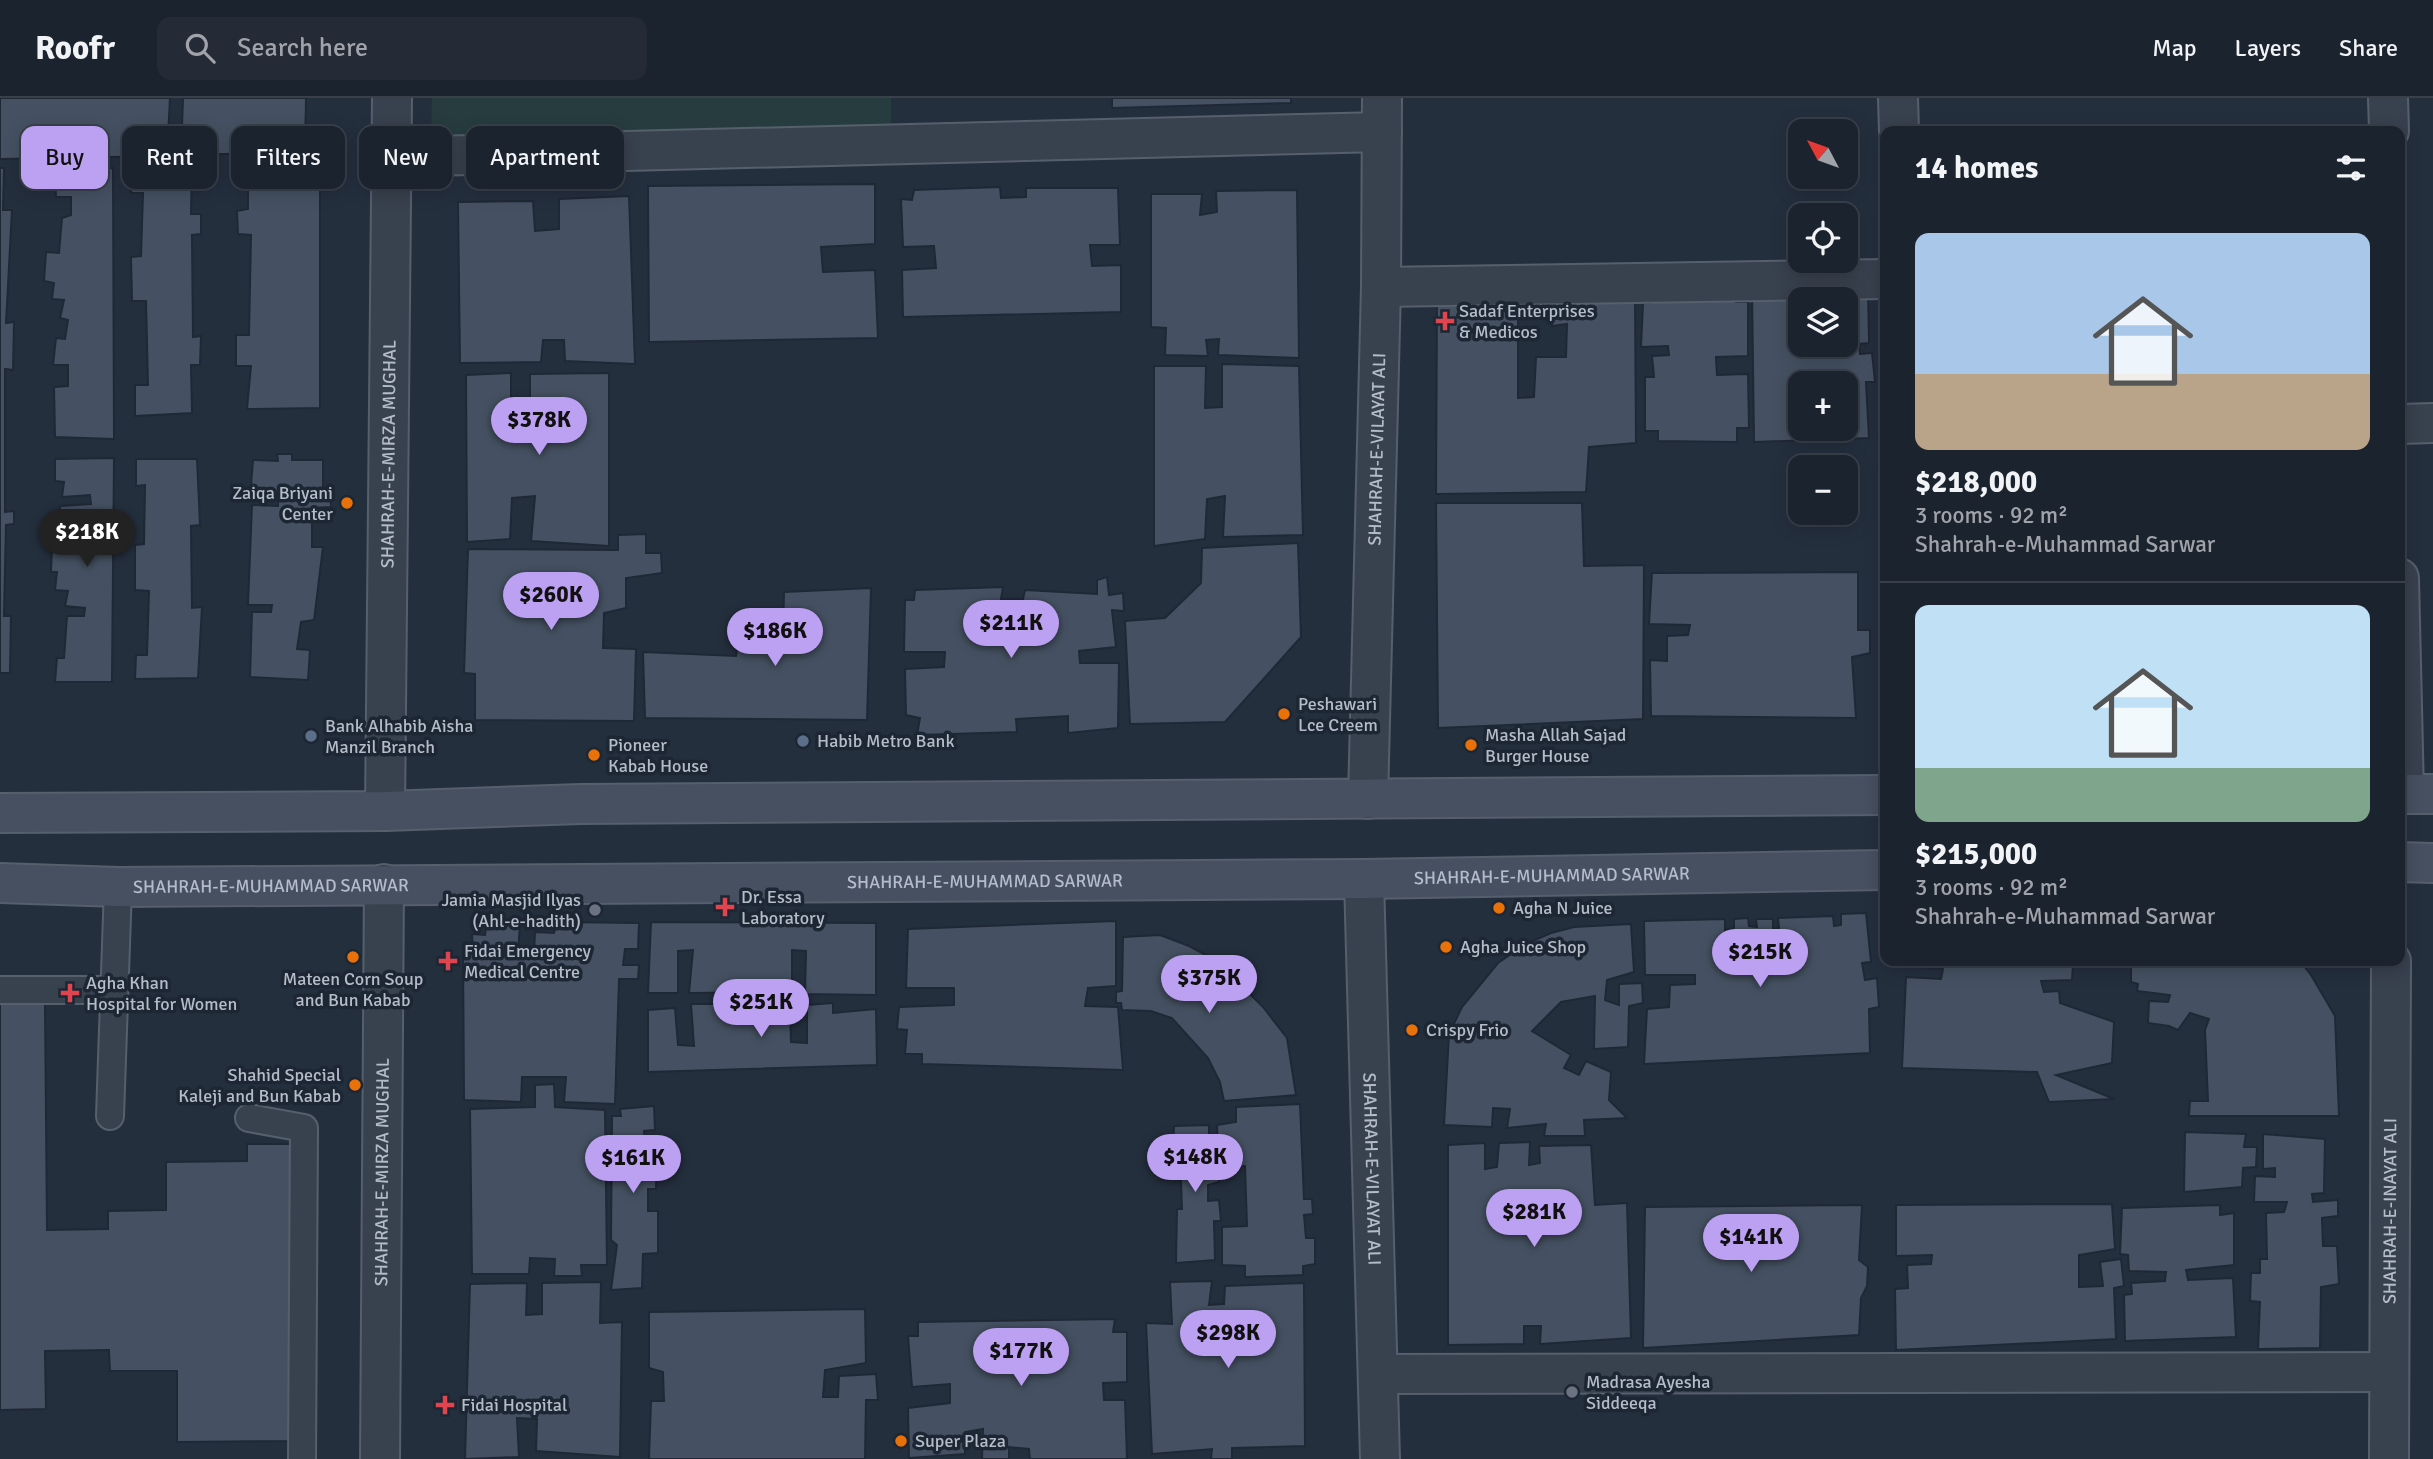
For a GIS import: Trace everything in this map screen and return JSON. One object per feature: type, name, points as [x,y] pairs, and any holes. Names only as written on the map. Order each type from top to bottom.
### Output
[{"type":"main road","points":[[0,813],[385,811],[594,804],[1880,795]]},
{"type":"main road","points":[[2405,862],[2433,863]]},
{"type":"main road","name":"SHAHRAH-E-MUHAMMAD SARWAR","points":[[0,883],[118,887],[1364,879],[1880,870]]},
{"type":"street","name":"SHAHRAH-E-MIRZA MUGHAL","points":[[392,98],[392,126]]},
{"type":"street","points":[[1898,98],[1899,126]]},
{"type":"street","points":[[2388,98],[2389,126]]},
{"type":"street","points":[[452,154],[1382,115]]},
{"type":"street","name":"SHAHRAH-E-VILAYAT ALI","points":[[1368,799],[1381,287],[1382,115]]},
{"type":"street","name":"SHAHRAH-E-MIRZA MUGHAL","points":[[385,811],[391,189]]},
{"type":"street","points":[[1381,287],[1880,279]]},
{"type":"street","points":[[2405,424],[2433,424]]},
{"type":"street","points":[[2405,678],[2412,794]]},
{"type":"street","name":"SHAHRAH-E-VILAYAT ALI","points":[[1364,879],[1380,1459]]},
{"type":"street","name":"SHAHRAH-E-MIRZA MUGHAL","points":[[380,1459],[384,884]]},
{"type":"street","name":"SHAHRAH-E-INAYAT ALI","points":[[2389,1459],[2391,966]]},
{"type":"street","points":[[1378,1374],[2389,1372]]},
{"type":"lane","points":[[110,1116],[118,887]]},
{"type":"lane","points":[[0,990],[114,990]]},
{"type":"lane","points":[[249,1118],[304,1128],[302,1459]]},
{"type":"green space","points":[[432,98],[891,98],[891,124],[624,132],[624,126],[466,126],[466,136],[452,136],[452,126],[431,126]]},
{"type":"building","points":[[0,98],[170,98],[169,126],[122,126],[122,157],[108,157],[108,126],[21,126],[21,159],[0,159]]},
{"type":"building","points":[[183,98],[306,98],[305,126],[231,126],[231,154],[217,154],[217,126],[182,126]]},
{"type":"building","points":[[1112,98],[1291,98],[1291,103],[1112,108]]},
{"type":"building","points":[[0,168],[4,168],[3,210],[12,210],[6,323],[14,322],[13,370],[5,369],[5,512],[14,511],[14,524],[6,525],[4,616],[11,616],[10,673],[0,673]]},
{"type":"building","points":[[108,168],[113,168],[114,439],[55,437],[54,387],[68,386],[68,365],[53,365],[56,338],[65,339],[68,320],[60,318],[64,300],[52,299],[54,283],[44,281],[46,252],[59,253],[62,218],[71,215],[71,197],[56,197],[56,189],[108,189]]},
{"type":"building","points":[[875,184],[875,244],[821,247],[823,272],[875,270],[878,338],[649,342],[648,186]]},
{"type":"building","points":[[1000,187],[1001,198],[1026,197],[1026,188],[1118,188],[1120,245],[1090,245],[1092,266],[1121,265],[1121,312],[903,317],[902,270],[936,268],[934,246],[903,247],[901,199],[912,200],[914,190]]},
{"type":"building","points":[[131,189],[192,189],[191,214],[201,214],[201,234],[192,235],[193,337],[201,336],[200,365],[191,365],[192,413],[135,416],[135,385],[148,385],[146,301],[132,301],[131,257],[141,256],[143,193],[131,193]]},
{"type":"building","points":[[248,189],[320,189],[320,408],[247,409],[251,366],[236,366],[236,335],[249,335],[251,235],[238,234],[237,211],[248,209]]},
{"type":"building","points":[[1297,190],[1299,358],[1218,355],[1219,339],[1206,340],[1208,356],[1165,355],[1166,328],[1151,327],[1151,194],[1202,194],[1200,215],[1217,212],[1216,191]]},
{"type":"building","points":[[629,196],[635,364],[565,361],[564,340],[543,340],[541,362],[460,363],[458,202],[533,201],[535,231],[559,229],[559,199]]},
{"type":"building","points":[[1752,291],[1788,291],[1788,357],[1858,357],[1858,292],[1868,292],[1869,343],[1859,344],[1860,354],[1872,353],[1875,382],[1866,382],[1869,438],[1858,438],[1858,371],[1788,371],[1788,441],[1754,442]]},
{"type":"building","points":[[1553,292],[1635,295],[1636,443],[1589,447],[1586,492],[1436,494],[1437,293],[1518,293],[1518,398],[1534,397],[1536,357],[1566,357],[1567,324],[1552,326]]},
{"type":"building","points":[[1736,293],[1736,302],[1748,302],[1748,356],[1716,357],[1717,375],[1748,374],[1749,428],[1737,428],[1737,442],[1658,441],[1658,431],[1645,431],[1645,377],[1654,377],[1652,356],[1669,355],[1668,346],[1641,347],[1643,303],[1651,303],[1652,294]]},
{"type":"building","points":[[1222,364],[1299,366],[1303,535],[1223,537],[1225,496],[1207,499],[1205,539],[1154,546],[1154,366],[1206,366],[1205,408],[1222,407]]},
{"type":"building","points":[[511,373],[511,409],[530,407],[530,374],[609,373],[609,546],[531,541],[535,496],[512,498],[510,539],[467,542],[466,375]]},
{"type":"building","points":[[277,454],[292,454],[292,460],[323,460],[323,490],[330,490],[331,507],[312,508],[312,547],[323,547],[314,620],[301,622],[297,649],[310,650],[308,680],[250,677],[252,612],[271,612],[272,605],[248,605],[252,505],[278,506],[278,499],[250,498],[253,460],[278,461]]},
{"type":"building","points":[[114,458],[112,682],[55,682],[57,658],[64,658],[67,616],[84,616],[85,608],[65,606],[68,591],[55,590],[57,572],[51,572],[52,546],[61,545],[60,506],[91,504],[90,495],[62,497],[64,482],[55,481],[55,459]]},
{"type":"building","points":[[136,459],[197,459],[200,525],[191,526],[192,608],[202,607],[198,678],[135,679],[136,655],[147,655],[149,591],[135,590],[135,545],[144,544],[145,485],[136,486]]},
{"type":"building","points":[[1436,503],[1582,503],[1584,566],[1644,565],[1643,719],[1438,728]]},
{"type":"building","points":[[646,534],[646,553],[661,553],[662,573],[626,578],[626,608],[604,613],[603,648],[636,649],[634,721],[475,720],[475,674],[464,673],[468,549],[618,550],[618,535]]},
{"type":"building","points":[[1298,543],[1301,637],[1225,722],[1130,724],[1125,621],[1165,618],[1201,583],[1202,548]]},
{"type":"building","points":[[1858,572],[1858,630],[1870,630],[1870,653],[1852,657],[1856,718],[1651,716],[1650,660],[1667,661],[1667,636],[1688,635],[1690,625],[1649,624],[1652,573]]},
{"type":"building","points":[[1107,577],[1109,595],[1123,593],[1124,611],[1112,610],[1116,647],[1079,651],[1080,663],[1119,663],[1118,728],[1068,733],[1068,716],[1016,719],[1017,732],[917,735],[920,718],[906,715],[905,669],[944,667],[945,652],[904,652],[905,600],[914,600],[915,590],[1003,587],[1001,599],[1023,599],[1025,590],[1097,594],[1097,580]]},
{"type":"building","points":[[871,588],[867,720],[645,718],[643,652],[736,656],[739,633],[783,634],[784,592]]},
{"type":"building","points":[[1866,913],[1871,962],[1862,963],[1865,980],[1877,978],[1879,1007],[1869,1009],[1870,1053],[1644,1064],[1647,1009],[1669,1007],[1670,985],[1695,984],[1695,975],[1645,975],[1644,921],[1725,919],[1725,930],[1734,929],[1734,919],[1748,918],[1749,926],[1757,927],[1756,919],[1773,919],[1773,929],[1779,928],[1778,918],[1833,916],[1834,926],[1841,925],[1841,914]]},
{"type":"building","points":[[1116,921],[1116,986],[1088,988],[1085,1006],[1118,1007],[1123,1070],[922,1064],[922,1054],[905,1054],[907,1030],[897,1029],[899,1007],[954,1005],[954,988],[906,988],[908,929]]},
{"type":"building","points":[[556,922],[639,923],[638,949],[625,949],[623,965],[639,965],[638,979],[619,979],[615,1104],[564,1102],[566,1077],[522,1077],[521,1102],[464,1100],[463,950],[473,950],[472,934],[485,935],[487,923],[520,924],[518,952],[534,953],[535,932],[554,933]]},
{"type":"building","points":[[651,922],[876,923],[876,995],[805,994],[806,951],[792,950],[792,992],[689,993],[693,950],[678,951],[678,993],[648,993]]},
{"type":"building","points":[[1631,924],[1634,972],[1607,980],[1605,1000],[1619,1005],[1619,984],[1642,983],[1643,1003],[1629,1006],[1628,1047],[1594,1049],[1595,996],[1561,1002],[1532,1031],[1571,1055],[1564,1068],[1579,1075],[1586,1061],[1611,1072],[1609,1100],[1627,1118],[1584,1120],[1585,1136],[1544,1136],[1546,1124],[1507,1128],[1510,1109],[1493,1108],[1492,1127],[1444,1125],[1449,1034],[1462,1007],[1498,963],[1526,944],[1551,933],[1574,927]]},
{"type":"building","points":[[1160,935],[1210,957],[1263,1007],[1287,1038],[1296,1095],[1224,1101],[1220,1082],[1208,1058],[1172,1018],[1151,1011],[1122,1010],[1121,1003],[1116,1003],[1116,992],[1122,991],[1123,937]]},
{"type":"building","points":[[1904,966],[2073,966],[2072,980],[2041,981],[2044,992],[2059,991],[2060,1003],[2114,1022],[2112,1063],[2056,1075],[2114,1099],[2049,1102],[2037,1072],[1902,1068],[1906,977],[1941,979],[1943,969]]},
{"type":"building","points":[[2131,966],[2304,966],[2335,1016],[2339,1116],[2189,1116],[2190,1101],[2208,1101],[2205,1030],[2209,1019],[2190,1013],[2178,1030],[2148,1023],[2149,1001],[2168,1002],[2170,995],[2137,991],[2138,984],[2131,982]]},
{"type":"building","points":[[0,1000],[45,1000],[47,1230],[108,1229],[108,1211],[166,1210],[166,1162],[247,1161],[247,1144],[292,1144],[294,1441],[177,1442],[177,1371],[110,1371],[109,1350],[45,1351],[46,1409],[0,1410]]},
{"type":"building","points":[[833,1003],[833,1013],[876,1009],[877,1065],[648,1072],[648,1010],[675,1008],[678,1045],[694,1046],[691,1004],[722,1004],[722,1011],[790,1006],[791,1042],[807,1043],[807,1005]]},
{"type":"building","points":[[554,1084],[555,1107],[605,1110],[607,1265],[581,1265],[582,1276],[554,1276],[555,1259],[530,1258],[529,1274],[472,1274],[470,1109],[535,1107],[535,1085]]},
{"type":"building","points":[[1300,1104],[1304,1199],[1312,1199],[1313,1214],[1304,1215],[1306,1238],[1315,1238],[1315,1264],[1303,1266],[1303,1275],[1245,1277],[1245,1266],[1222,1265],[1222,1227],[1247,1226],[1245,1166],[1223,1167],[1224,1155],[1218,1153],[1217,1125],[1236,1122],[1236,1107]]},
{"type":"building","points":[[654,1106],[655,1130],[644,1131],[645,1143],[657,1141],[656,1189],[648,1189],[648,1211],[658,1211],[658,1253],[643,1254],[642,1288],[611,1290],[617,1245],[611,1240],[612,1116],[621,1116],[620,1109]]},
{"type":"building","points":[[1209,1125],[1209,1154],[1218,1158],[1219,1182],[1208,1185],[1208,1201],[1219,1200],[1221,1221],[1214,1221],[1215,1260],[1176,1263],[1177,1209],[1182,1209],[1181,1181],[1171,1176],[1174,1126]]},
{"type":"building","points":[[2185,1132],[2246,1134],[2244,1147],[2257,1147],[2256,1167],[2243,1168],[2242,1187],[2184,1192]]},
{"type":"building","points":[[2263,1134],[2325,1139],[2324,1193],[2312,1194],[2313,1202],[2338,1200],[2338,1216],[2322,1218],[2323,1246],[2337,1246],[2339,1284],[2321,1287],[2320,1348],[2258,1349],[2260,1302],[2250,1301],[2251,1273],[2260,1273],[2260,1259],[2267,1259],[2266,1213],[2284,1212],[2287,1202],[2254,1202],[2255,1176],[2275,1177],[2275,1168],[2263,1169]]},
{"type":"building","points":[[1530,1142],[1529,1165],[1540,1163],[1539,1146],[1591,1145],[1595,1205],[1627,1203],[1631,1338],[1540,1344],[1541,1326],[1524,1326],[1524,1344],[1448,1345],[1448,1145],[1485,1143],[1485,1169],[1497,1167],[1499,1143]]},
{"type":"building","points":[[2112,1204],[2115,1249],[2079,1255],[2079,1287],[2103,1286],[2100,1262],[2121,1259],[2124,1286],[2114,1288],[2116,1339],[1896,1350],[1895,1289],[1908,1288],[1907,1265],[1931,1264],[1932,1255],[1896,1256],[1896,1205]]},
{"type":"building","points":[[1862,1205],[1859,1260],[1868,1267],[1867,1286],[1861,1298],[1859,1335],[1643,1348],[1645,1207]]},
{"type":"building","points":[[2220,1205],[2220,1215],[2234,1213],[2234,1265],[2186,1270],[2188,1280],[2233,1278],[2236,1337],[2125,1341],[2124,1295],[2132,1294],[2131,1283],[2165,1281],[2166,1272],[2129,1271],[2128,1255],[2120,1254],[2122,1208]]},
{"type":"building","points":[[1212,1281],[1209,1305],[1224,1304],[1225,1286],[1304,1283],[1305,1446],[1232,1448],[1232,1459],[1211,1459],[1212,1449],[1152,1454],[1146,1323],[1172,1324],[1170,1282]]},
{"type":"building","points":[[601,1282],[600,1323],[622,1322],[620,1457],[536,1451],[537,1419],[517,1418],[519,1457],[465,1459],[470,1284],[527,1283],[526,1315],[542,1314],[542,1283]]},
{"type":"building","points":[[865,1309],[866,1363],[825,1370],[823,1397],[838,1397],[839,1376],[876,1374],[878,1400],[866,1400],[865,1459],[649,1459],[651,1401],[664,1401],[663,1372],[649,1368],[649,1312]]},
{"type":"building","points":[[1115,1319],[1113,1332],[1127,1332],[1127,1382],[1103,1383],[1104,1400],[1125,1400],[1127,1459],[1030,1459],[1029,1449],[1009,1447],[1009,1459],[982,1459],[983,1429],[965,1432],[965,1454],[909,1458],[908,1408],[950,1403],[950,1384],[912,1387],[908,1336],[918,1336],[918,1322]]},
{"type":"place","name":"Sadaf Enterprises & Medicos","points":[[1445,321]]},
{"type":"place","name":"Zaiqa Briyani Center","points":[[347,503]]},
{"type":"place","name":"Peshawari Lce Creem","points":[[1284,714]]},
{"type":"place","name":"Bank Alhabib Aisha Manzil Branch","points":[[311,736]]},
{"type":"place","name":"Habib Metro Bank","points":[[803,741]]},
{"type":"place","name":"Masha Allah Sajad Burger House","points":[[1471,745]]},
{"type":"place","name":"Pioneer Kabab House","points":[[594,755]]},
{"type":"place","name":"Dr. Essa Laboratory","points":[[725,907]]},
{"type":"place","name":"Agha N Juice","points":[[1499,908]]},
{"type":"place","name":"Jamia Masjid Ilyas (Ahl-e-hadith)","points":[[595,910]]},
{"type":"place","name":"Agha Juice Shop","points":[[1446,947]]},
{"type":"place","name":"Mateen Corn Soup and Bun Kabab","points":[[353,957]]},
{"type":"place","name":"Fidai Emergency Medical Centre","points":[[448,961]]},
{"type":"place","name":"Agha Khan Hospital for Women","points":[[70,993]]},
{"type":"place","name":"Crispy Frio","points":[[1412,1030]]},
{"type":"place","name":"Shahid Special Kaleji and Bun Kabab","points":[[355,1085]]},
{"type":"place","name":"Madrasa Ayesha Siddeeqa","points":[[1572,1392]]},
{"type":"place","name":"Fidai Hospital","points":[[445,1405]]},
{"type":"place","name":"Super Plaza","points":[[901,1441]]}]
